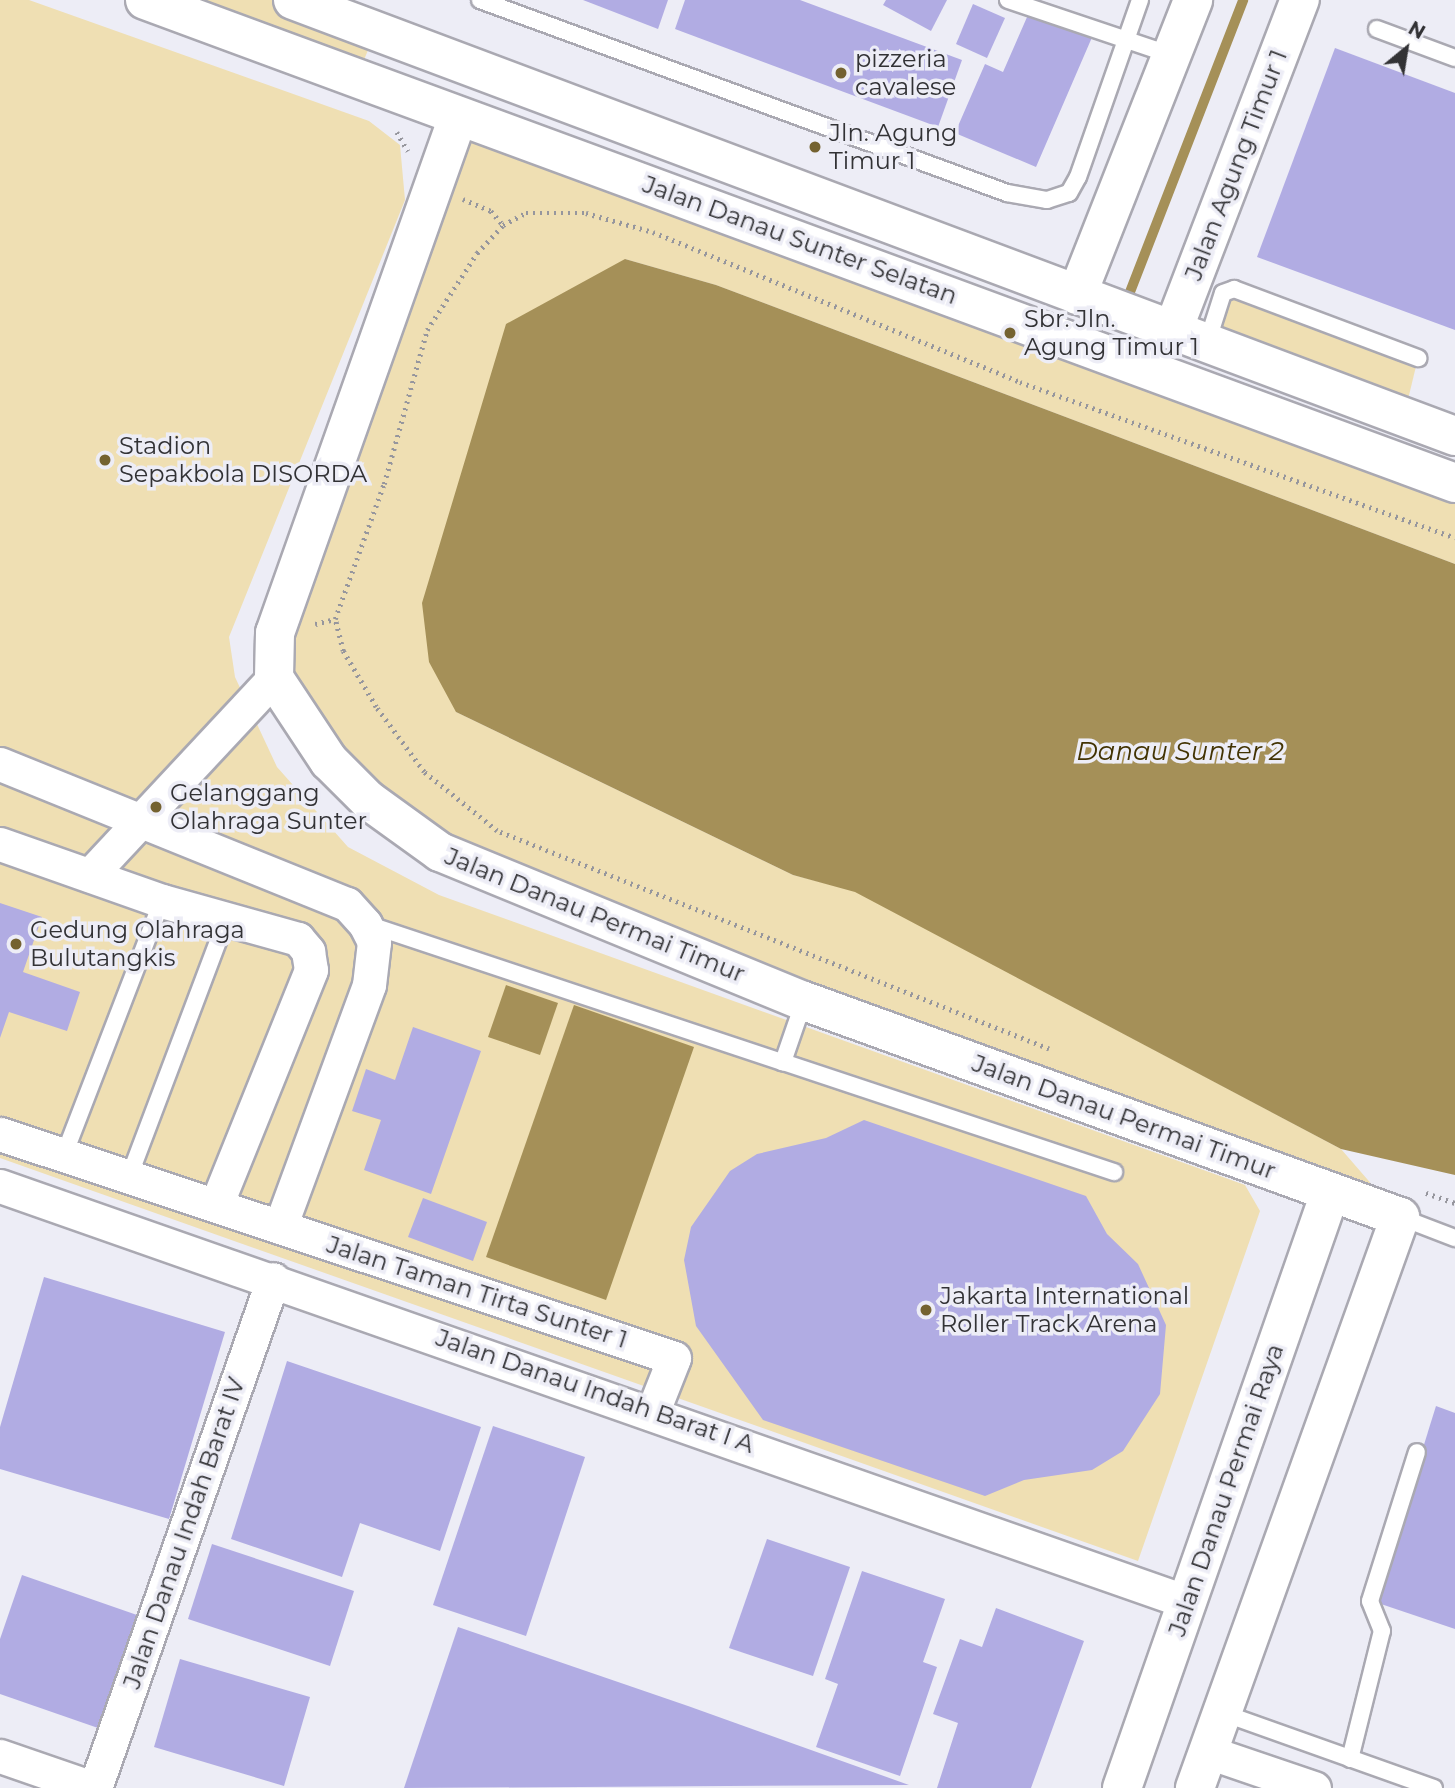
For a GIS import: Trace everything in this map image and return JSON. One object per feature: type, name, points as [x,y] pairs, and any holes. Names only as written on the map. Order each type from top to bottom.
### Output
[{"type":"street","name":"Jalan Danau Sunter Selatan","points":[[145,0],[458,117],[1137,362],[1455,483]]},
{"type":"street","name":"Jalan Danau Sunter Selatan","points":[[293,0],[1455,436]]},
{"type":"street","points":[[1085,298],[1193,0]]},
{"type":"street","name":"Jalan Agung Timur 1","points":[[1177,331],[1300,0]]},
{"type":"street","points":[[90,875],[140,818],[274,678],[275,633],[458,117]]},
{"type":"street","name":"Jalan Danau Permai Timur","points":[[274,678],[329,761],[368,800],[440,852],[804,1001],[1400,1217]]},
{"type":"street","points":[[0,764],[140,818],[347,904],[365,924],[374,943],[369,985],[280,1227]]},
{"type":"street","points":[[0,844],[162,901],[298,939],[311,970],[216,1205]]},
{"type":"street","name":"Jalan Taman Tirta Sunter 1","points":[[0,1134],[674,1358],[653,1411]]},
{"type":"street","name":"Jalan Danau Indah Barat I A","points":[[0,1186],[653,1411],[1187,1602]]},
{"type":"street","name":"Jalan Danau Permai Raya","points":[[1122,1788],[1330,1193]]},
{"type":"street","points":[[1195,1788],[1400,1217]]},
{"type":"street","name":"Jalan Danau Indah Barat IV","points":[[94,1788],[273,1279]]},
{"type":"street","points":[[1208,1752],[1314,1788]]},
{"type":"street","points":[[0,1756],[94,1788]]},
{"type":"lane","points":[[480,0],[1007,193],[1047,200],[1069,193],[1078,177],[1140,0]]},
{"type":"lane","points":[[1009,0],[1171,55]]},
{"type":"lane","points":[[1377,29],[1455,58]]},
{"type":"lane","points":[[1177,331],[1223,293],[1234,289],[1418,358]]},
{"type":"lane","points":[[64,1155],[162,901]]},
{"type":"lane","points":[[129,1177],[227,918]]},
{"type":"lane","points":[[365,924],[1114,1172]]},
{"type":"lane","points":[[783,1062],[804,1001]]},
{"type":"lane","name":"Jalan Danau Permai Timur","points":[[1400,1217],[1455,1238]]},
{"type":"lane","points":[[1350,1759],[1382,1631],[1370,1601],[1417,1452]]},
{"type":"lane","points":[[1223,1713],[1434,1788]]},
{"type":"path","points":[[388,124],[407,142],[407,174],[491,211],[503,225]]},
{"type":"path","points":[[1061,1054],[498,831],[424,772],[376,707],[343,651],[335,619],[384,484],[427,330],[503,225],[526,213],[586,213],[653,232],[1020,382],[1455,538]]},
{"type":"shaded area","name":"Gelanggang Olahraga Sunter","points":[[0,0],[29,0],[369,121],[400,145],[405,200],[229,637],[235,677],[277,767],[348,847],[439,895],[1245,1185],[1260,1211],[1138,1561],[0,1158]]},
{"type":"shaded area","points":[[145,0],[292,0],[376,31],[356,79]]},
{"type":"shaded area","points":[[458,117],[1455,484],[1455,564],[716,285],[625,259],[456,712],[793,875],[855,891],[1341,1149],[1400,1217],[440,852],[302,725],[275,633]]},
{"type":"shaded area","points":[[1223,293],[1418,358],[1404,416],[1207,343]]},
{"type":"water","name":"Danau Sunter 2","points":[[625,259],[716,285],[1455,564],[1455,1175],[1341,1149],[855,892],[793,875],[456,712],[429,662],[422,603],[506,324]]},
{"type":"water","points":[[506,985],[558,1003],[540,1055],[488,1037]]},
{"type":"water","points":[[574,1005],[694,1047],[606,1300],[486,1257]]},
{"type":"building","points":[[583,0],[668,0],[658,29]]},
{"type":"building","points":[[685,0],[800,0],[962,60],[938,127],[675,29]]},
{"type":"building","points":[[886,0],[947,0],[931,31],[883,5]]},
{"type":"building","points":[[973,4],[1005,18],[987,58],[956,44]]},
{"type":"building","points":[[1031,8],[1093,35],[1036,167],[955,133],[985,64],[1003,72]]},
{"type":"building","points":[[1335,48],[1455,93],[1455,330],[1257,257]]},
{"type":"building","name":"Gedung Olahraga Bulutangkis","points":[[0,903],[42,917],[23,972],[80,992],[67,1031],[9,1012],[0,1038]]},
{"type":"building","points":[[413,1027],[481,1051],[431,1194],[364,1170],[381,1120],[352,1111],[366,1069],[395,1080]]},
{"type":"building","name":"Jakarta International Roller Track Arena","points":[[864,1120],[1086,1196],[1107,1234],[1138,1264],[1166,1325],[1160,1394],[1123,1451],[1092,1470],[1024,1480],[985,1496],[763,1420],[696,1326],[684,1260],[691,1227],[730,1171],[757,1154],[826,1138]]},
{"type":"building","points":[[423,1198],[487,1222],[473,1261],[408,1237]]},
{"type":"building","points":[[44,1277],[225,1332],[169,1519],[0,1469],[0,1427]]},
{"type":"building","points":[[287,1361],[481,1427],[440,1551],[360,1523],[342,1577],[231,1539]]},
{"type":"building","points":[[1436,1406],[1455,1413],[1455,1629],[1375,1602]]},
{"type":"building","points":[[493,1426],[585,1457],[526,1636],[433,1605]]},
{"type":"building","points":[[767,1539],[850,1567],[813,1676],[729,1648]]},
{"type":"building","points":[[212,1544],[354,1591],[330,1666],[188,1619]]},
{"type":"building","points":[[862,1571],[945,1599],[923,1662],[937,1667],[900,1776],[816,1747],[838,1684],[825,1679]]},
{"type":"building","points":[[22,1575],[137,1615],[98,1728],[0,1694],[0,1639]]},
{"type":"building","points":[[996,1608],[1084,1641],[1031,1788],[937,1788],[958,1723],[933,1714],[960,1639],[982,1647]]},
{"type":"building","points":[[458,1627],[688,1706],[909,1785],[404,1788]]},
{"type":"building","points":[[180,1659],[310,1697],[284,1786],[154,1747]]},
{"type":"waterway","points":[[1130,292],[1243,0]]},
{"type":"place","name":"pizzeria cavalese","points":[[841,73]]},
{"type":"place","name":"Jln. Agung Timur 1","points":[[815,147]]},
{"type":"place","name":"Sbr. Jln. Agung Timur 1","points":[[1010,333]]},
{"type":"place","name":"Stadion Sepakbola DISORDA","points":[[105,460]]},
{"type":"place","name":"Gelanggang Olahraga Sunter","points":[[156,807]]},
{"type":"place","name":"Gedung Olahraga Bulutangkis","points":[[16,944]]},
{"type":"place","name":"Jakarta International Roller Track Arena","points":[[926,1310]]}]
